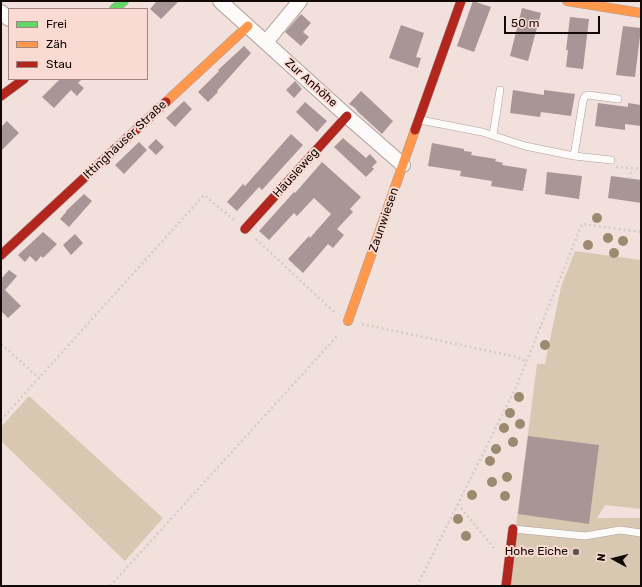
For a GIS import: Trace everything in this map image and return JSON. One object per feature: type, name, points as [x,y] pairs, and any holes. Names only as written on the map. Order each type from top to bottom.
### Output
[{"type":"street","points":[[115,8],[124,1]]},
{"type":"street","name":"Zur Anhöhe","points":[[220,1],[403,165]]},
{"type":"street","points":[[266,42],[300,1]]},
{"type":"street","name":"Zaunwiesen","points":[[348,320],[461,1]]},
{"type":"street","points":[[567,1],[641,13]]},
{"type":"street","name":"Ittinghäuser Straße","points":[[1,255],[248,26]]},
{"type":"street","points":[[1,96],[23,80]]},
{"type":"street","name":"Häusleweg","points":[[245,229],[347,116]]},
{"type":"street","points":[[506,586],[513,529]]},
{"type":"lane","points":[[493,135],[500,90]]},
{"type":"lane","points":[[574,156],[585,96],[588,95],[618,99]]},
{"type":"lane","points":[[420,120],[482,132],[525,146],[574,156],[611,160]]},
{"type":"lane","points":[[513,529],[585,536],[620,530],[641,533]]},
{"type":"path","points":[[611,160],[609,167],[641,169]]},
{"type":"path","points":[[630,179],[631,169]]},
{"type":"path","points":[[1,420],[204,195],[245,229],[334,312],[348,320],[365,325],[517,357],[527,362]]},
{"type":"path","points":[[417,586],[527,362],[582,224],[641,232]]},
{"type":"path","points":[[110,586],[340,332],[348,320]]},
{"type":"path","points":[[1,344],[39,378]]},
{"type":"path","points":[[458,503],[464,513],[496,550],[511,553]]},
{"type":"shaded area","points":[[575,251],[641,260],[641,509],[605,505],[597,518],[641,518],[641,586],[506,586],[517,518],[537,364],[545,364],[561,287]]},
{"type":"shaded area","points":[[29,396],[163,518],[125,561],[1,441],[1,427]]},
{"type":"building","points":[[157,1],[179,1],[161,19],[150,9]]},
{"type":"building","points":[[473,1],[491,7],[474,52],[457,46]]},
{"type":"building","points":[[522,8],[541,13],[528,61],[510,56]]},
{"type":"building","points":[[301,14],[311,23],[303,32],[309,37],[301,46],[285,32]]},
{"type":"building","points":[[570,17],[589,19],[583,69],[566,67],[568,50],[566,50]]},
{"type":"building","points":[[401,25],[424,33],[416,57],[421,58],[418,68],[389,58]]},
{"type":"building","points":[[623,26],[641,28],[635,77],[616,75]]},
{"type":"building","points":[[244,46],[251,53],[208,102],[198,92],[219,71],[218,70]]},
{"type":"building","points":[[59,80],[81,80],[78,83],[84,88],[77,96],[71,90],[54,108],[42,97]]},
{"type":"building","points":[[295,81],[302,89],[294,98],[286,90]]},
{"type":"building","points":[[513,90],[544,95],[544,90],[575,94],[571,116],[541,112],[540,117],[510,113]]},
{"type":"building","points":[[361,91],[393,121],[382,134],[349,104]]},
{"type":"building","points":[[184,101],[192,109],[175,127],[166,118]]},
{"type":"building","points":[[305,102],[327,121],[317,132],[296,112]]},
{"type":"building","points":[[598,103],[628,107],[628,103],[641,105],[641,126],[625,124],[625,130],[595,126]]},
{"type":"building","points":[[7,121],[19,133],[1,151],[1,127]]},
{"type":"building","points":[[291,134],[303,145],[262,190],[259,187],[237,211],[227,202],[243,184],[245,186]]},
{"type":"building","points":[[343,138],[366,158],[370,154],[377,162],[372,167],[374,169],[366,177],[334,147]]},
{"type":"building","points":[[156,139],[164,147],[156,155],[148,147]]},
{"type":"building","points":[[139,142],[147,150],[124,174],[115,165]]},
{"type":"building","points":[[432,143],[464,149],[464,151],[472,152],[471,155],[496,159],[495,161],[503,163],[502,165],[527,169],[523,191],[491,186],[492,181],[460,176],[461,171],[428,166]]},
{"type":"building","points":[[322,162],[361,197],[350,209],[353,212],[337,229],[344,235],[333,248],[328,244],[303,273],[288,259],[309,236],[310,238],[331,214],[314,198],[297,216],[294,213],[269,240],[259,231]]},
{"type":"building","points":[[547,172],[582,176],[579,199],[545,194]]},
{"type":"building","points":[[611,176],[641,180],[641,203],[608,198]]},
{"type":"building","points":[[84,194],[92,201],[69,227],[60,219],[66,211]]},
{"type":"building","points":[[43,232],[57,244],[43,258],[41,256],[36,262],[30,256],[25,262],[18,255]]},
{"type":"building","points":[[75,234],[83,243],[71,255],[63,245]]},
{"type":"building","points":[[9,270],[17,276],[5,290],[21,306],[8,318],[1,311],[1,279]]},
{"type":"building","points":[[528,436],[599,445],[589,524],[518,514]]},
{"type":"traffic: fast","points":[[115,8],[124,1]]},
{"type":"traffic: slow","points":[[567,1],[641,13]]},
{"type":"traffic: slow","points":[[166,102],[248,26]]},
{"type":"traffic: slow","points":[[348,321],[415,130]]},
{"type":"traffic: jam","points":[[415,130],[461,1]]},
{"type":"traffic: jam","points":[[1,96],[23,80]]},
{"type":"traffic: jam","points":[[1,255],[166,102]]},
{"type":"traffic: jam","points":[[245,229],[347,116]]},
{"type":"traffic: jam","points":[[506,586],[513,529]]},
{"type":"place","name":"Hohe Eiche","points":[[576,552]]}]
